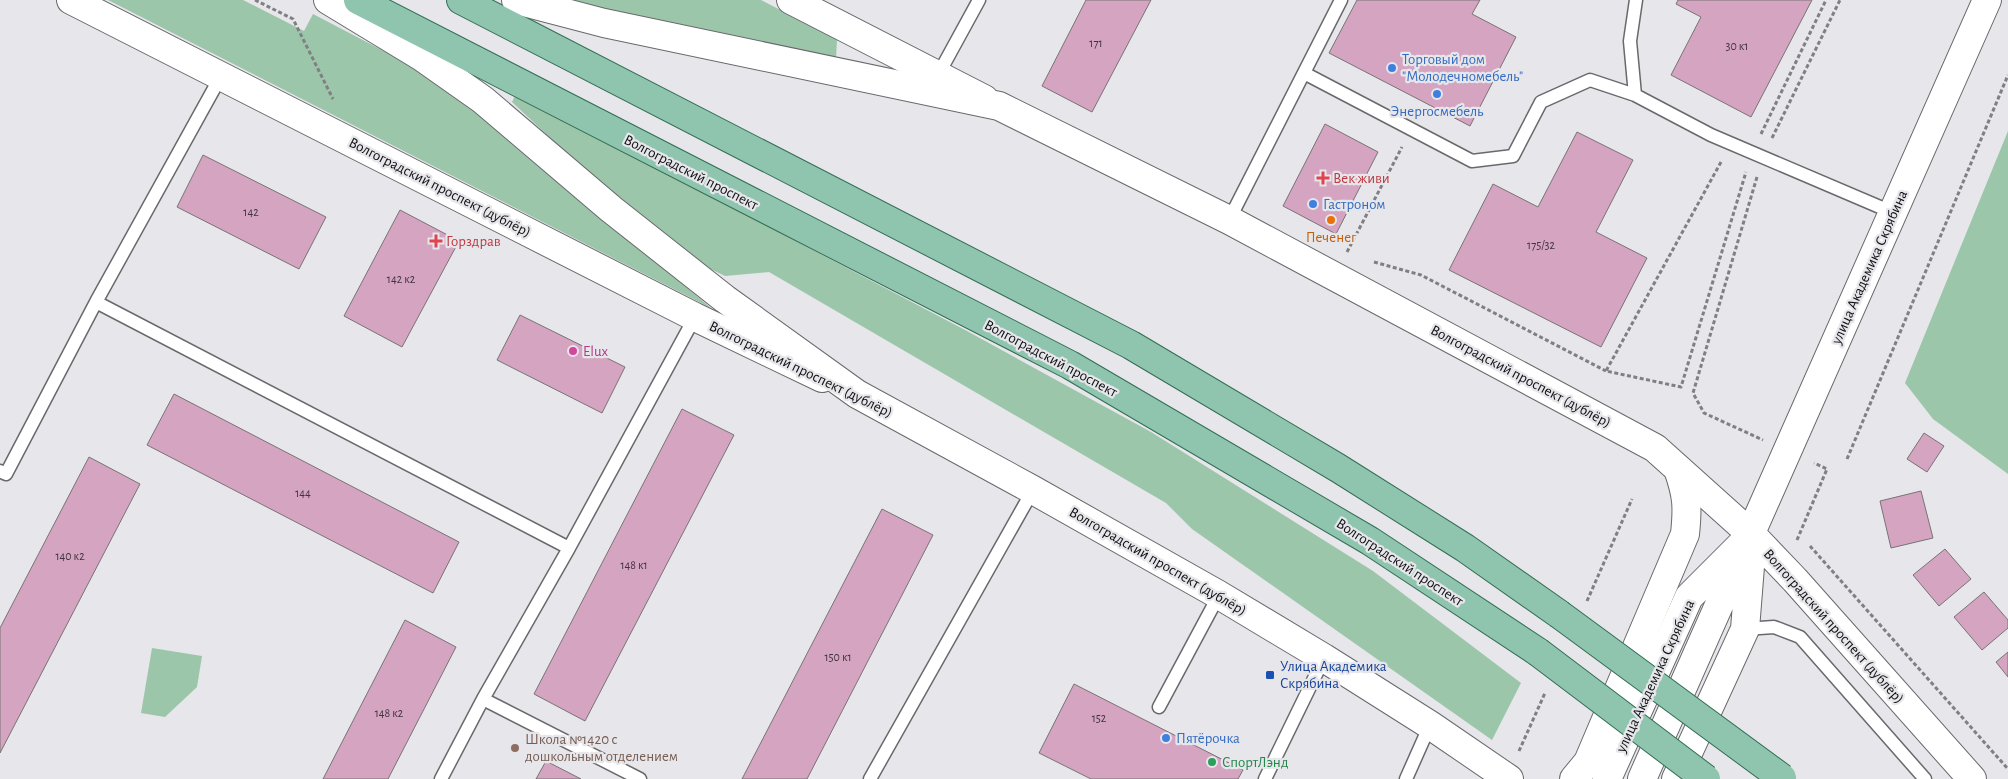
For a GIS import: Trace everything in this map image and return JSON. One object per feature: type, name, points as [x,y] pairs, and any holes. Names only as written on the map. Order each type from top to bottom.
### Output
[{"type":"main road","name":"Волгоградский проспект (дублёр)","points":[[71,0],[695,317],[857,394],[1033,490],[1219,595],[1430,725],[1509,779]]},
{"type":"main road","points":[[328,0],[422,57],[483,100],[610,209],[724,299],[857,394]]},
{"type":"main road","name":"Волгоградский проспект","points":[[358,0],[1070,365],[1370,541],[1538,652],[1706,779]]},
{"type":"main road","points":[[461,0],[1131,345],[1362,483],[1465,548],[1559,614],[1782,779]]},
{"type":"main road","points":[[516,0],[604,23],[999,106]]},
{"type":"main road","name":"Волгоградский проспект (дублёр)","points":[[791,0],[1229,220],[1655,448],[1752,535],[1795,580],[1972,779]]},
{"type":"main road","name":"улица Академика Скрябина","points":[[1642,779],[1752,535],[1787,451],[1987,0]]},
{"type":"main road","points":[[1574,779],[1588,762],[1685,534],[1688,507],[1685,489],[1678,469]]},
{"type":"main road","name":"улица Академика Скрябина","points":[[1676,779],[1745,629],[1752,535]]},
{"type":"main road","name":"улица Академика Скрябина","points":[[1607,779],[1690,597],[1752,535]]},
{"type":"lane","points":[[938,75],[979,0]]},
{"type":"lane","points":[[1229,220],[1341,0]]},
{"type":"lane","points":[[1635,95],[1630,41],[1636,0]]},
{"type":"lane","points":[[1304,73],[1472,161],[1513,156],[1541,102],[1590,80],[1635,95],[1711,135],[1894,213]]},
{"type":"lane","points":[[2,477],[221,76]]},
{"type":"lane","points":[[96,302],[569,548]]},
{"type":"lane","points":[[441,779],[483,699],[569,548],[695,317]]},
{"type":"lane","points":[[870,779],[1033,490]]},
{"type":"lane","points":[[1159,706],[1219,595]]},
{"type":"lane","points":[[1745,629],[1774,627],[1800,637],[1924,779]]},
{"type":"lane","points":[[1265,779],[1324,658]]},
{"type":"lane","points":[[483,699],[640,779]]},
{"type":"lane","points":[[1406,779],[1430,725]]},
{"type":"path","points":[[255,0],[293,19],[334,103]]},
{"type":"path","points":[[1731,144],[1606,371],[1681,387],[1757,154],[1826,0]]},
{"type":"path","points":[[1704,413],[1693,393],[1757,154],[1840,0]]},
{"type":"path","points":[[1847,459],[2008,75]]},
{"type":"path","points":[[1346,254],[1411,129]]},
{"type":"path","points":[[1810,546],[2008,769]]},
{"type":"green space","points":[[108,0],[243,0],[304,31],[313,14],[445,83],[711,308]]},
{"type":"green space","points":[[559,0],[761,0],[837,39],[836,59]]},
{"type":"green space","points":[[516,94],[967,331],[1151,432],[1373,571],[1521,683],[1492,740],[1192,529],[1166,503],[769,272],[725,276],[686,257],[598,183],[512,102]]},
{"type":"green space","points":[[2008,131],[2008,474],[1933,419],[1905,383]]},
{"type":"green space","points":[[152,648],[202,656],[197,687],[165,717],[141,713]]},
{"type":"building","points":[[1086,0],[1151,0],[1092,112],[1042,86]]},
{"type":"building","points":[[1357,0],[1480,0],[1472,14],[1516,37],[1470,126],[1329,53]]},
{"type":"building","points":[[1678,0],[1812,0],[1751,117],[1671,75],[1701,17],[1676,4]]},
{"type":"building","points":[[1325,124],[1378,152],[1336,234],[1283,206]]},
{"type":"building","points":[[1577,132],[1633,160],[1596,232],[1647,258],[1601,347],[1449,270],[1493,184],[1538,207]]},
{"type":"building","points":[[203,155],[326,217],[299,269],[177,207]]},
{"type":"building","points":[[400,210],[459,241],[402,347],[344,316]]},
{"type":"building","points":[[520,315],[625,367],[602,413],[497,360]]},
{"type":"building","points":[[174,394],[459,542],[433,593],[147,445]]},
{"type":"building","points":[[682,409],[734,435],[585,721],[534,694]]},
{"type":"building","points":[[1924,433],[1944,446],[1927,472],[1907,459]]},
{"type":"building","points":[[89,457],[140,484],[0,753],[0,628]]},
{"type":"building","points":[[1921,491],[1933,538],[1891,548],[1880,501]]},
{"type":"building","points":[[882,509],[933,535],[807,779],[742,779]]},
{"type":"building","points":[[1945,549],[1971,579],[1939,606],[1913,575]]},
{"type":"building","points":[[1984,592],[2008,620],[2008,628],[1982,650],[1954,617]]},
{"type":"building","points":[[405,620],[456,647],[388,779],[323,779]]},
{"type":"building","points":[[2008,652],[2008,677],[1996,662]]},
{"type":"building","points":[[1074,684],[1243,770],[1238,779],[1091,779],[1039,753]]},
{"type":"building","points":[[546,761],[581,779],[536,779]]},
{"type":"place","name":"Торговый дом \"Молодечномебель\"","points":[[1392,68]]},
{"type":"place","name":"Энергосмебель","points":[[1437,94]]},
{"type":"place","name":"Век живи","points":[[1323,178]]},
{"type":"place","name":"Гастроном","points":[[1313,204]]},
{"type":"place","name":"Печенег","points":[[1331,220]]},
{"type":"place","name":"Горздрав","points":[[436,241]]},
{"type":"place","name":"Elux","points":[[573,351]]},
{"type":"place","name":"Улица Академика Скрябина","points":[[1270,675]]},
{"type":"place","name":"Пятёрочка","points":[[1166,738]]},
{"type":"place","name":"Школа №1420 с дошкольным отделением","points":[[515,748]]},
{"type":"place","name":"СпортЛэнд","points":[[1212,762]]}]
